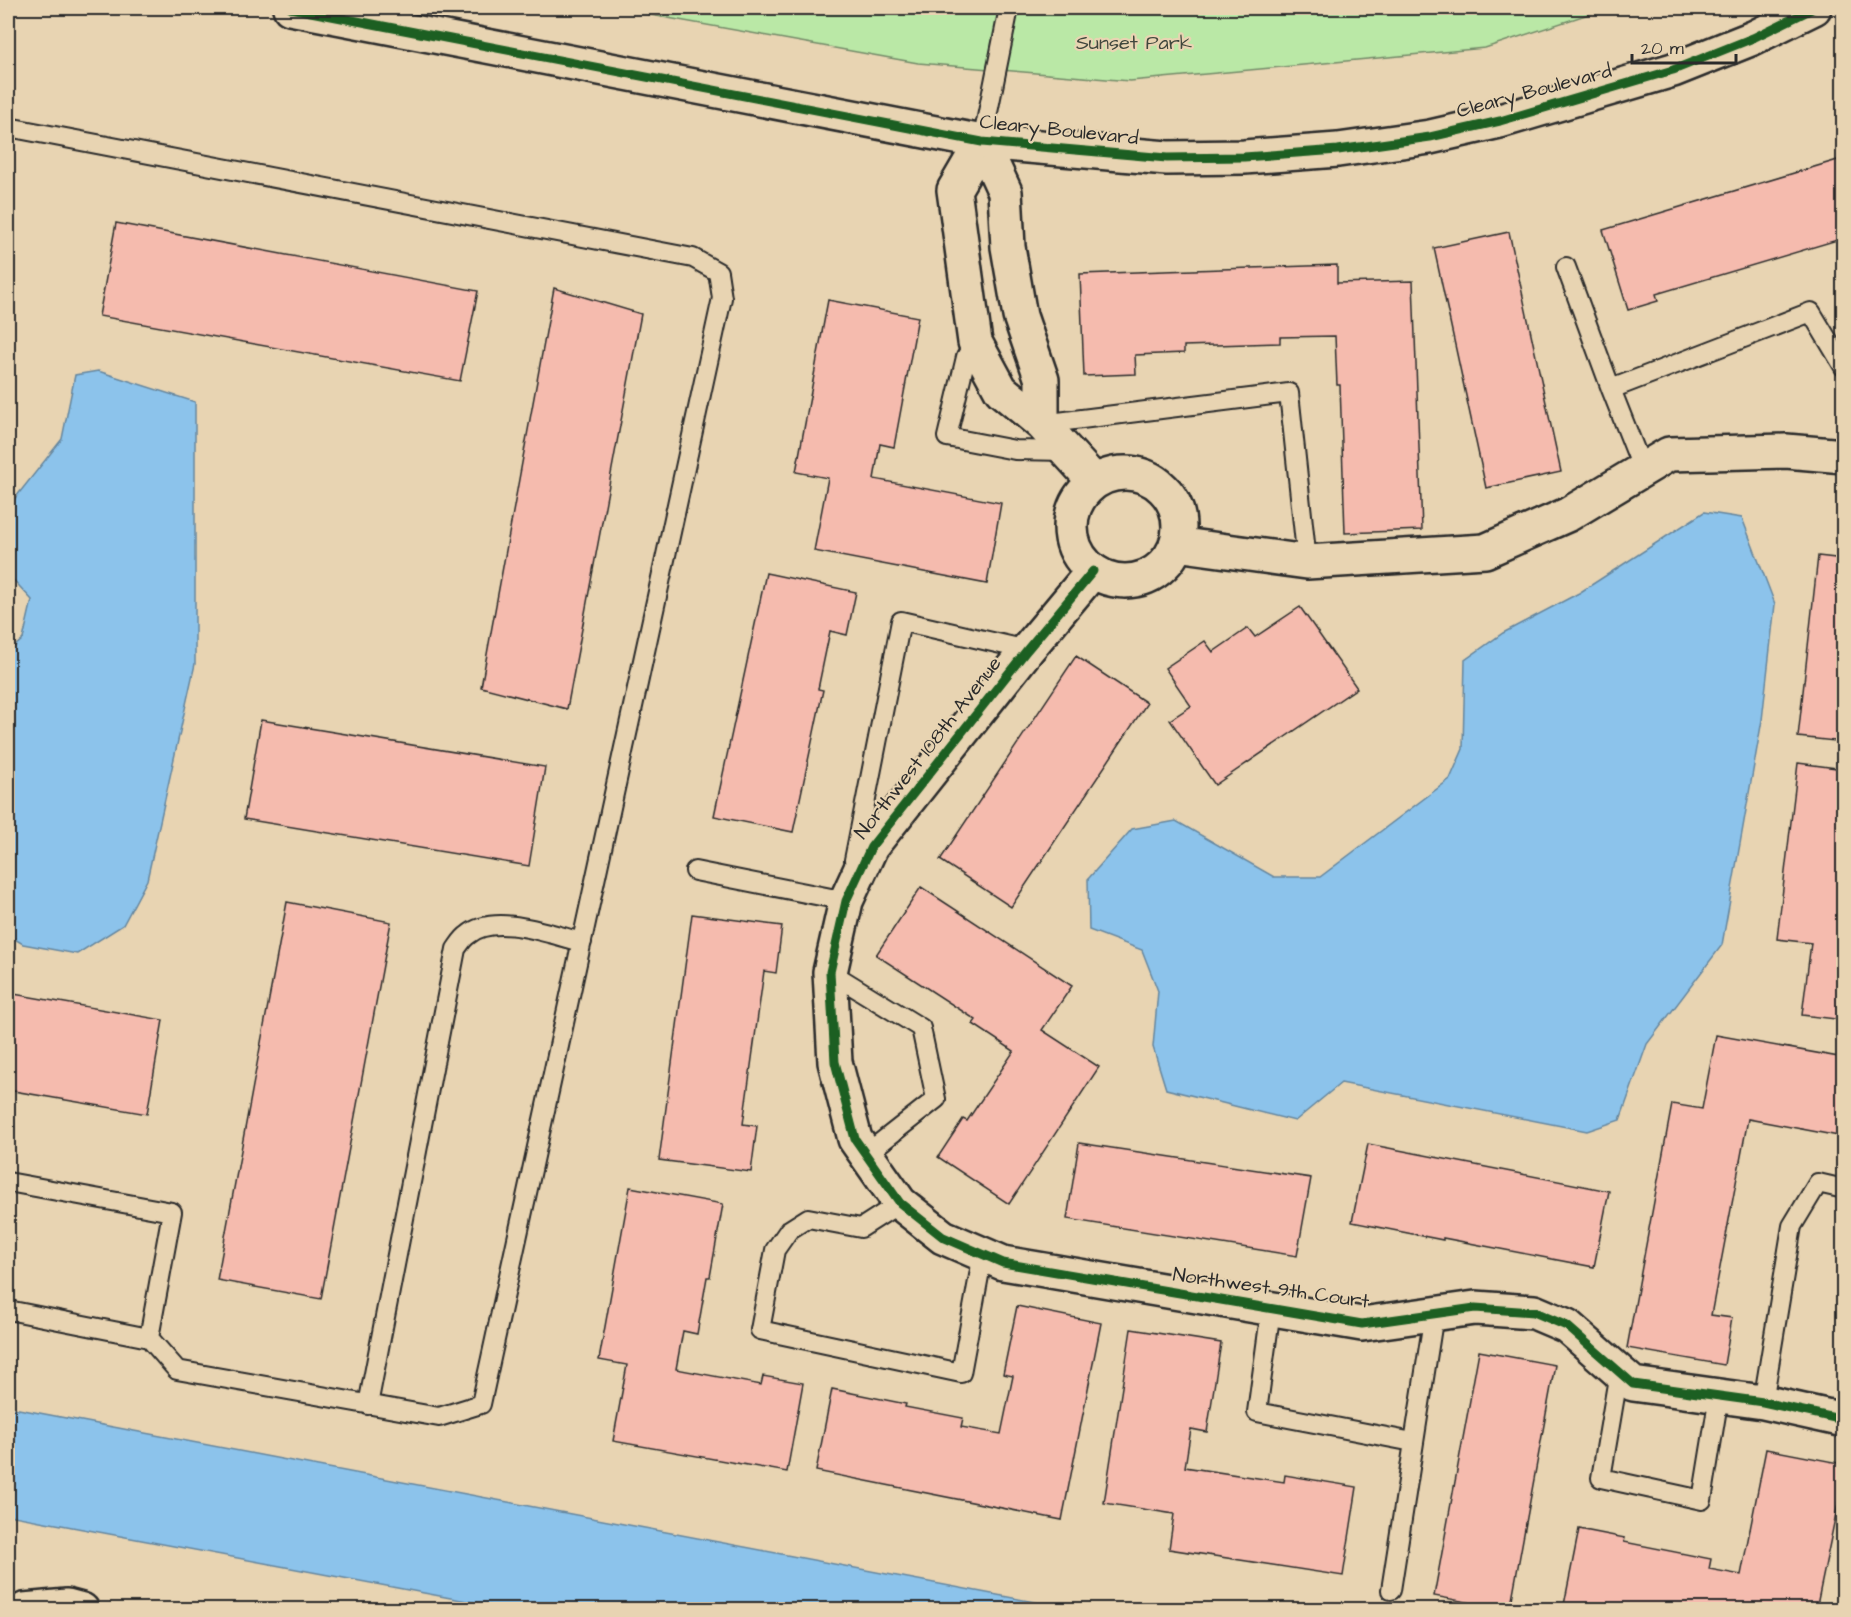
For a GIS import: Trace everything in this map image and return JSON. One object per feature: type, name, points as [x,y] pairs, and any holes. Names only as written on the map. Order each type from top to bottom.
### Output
[{"type":"street","name":"Cleary Boulevard","points":[[290,8],[982,142],[1167,158],[1244,157],[1338,150],[1430,137],[1521,116],[1673,70],[1753,38],[1814,8]]},
{"type":"street","points":[[982,142],[954,190],[975,342],[1001,390],[1042,424],[1095,482]]},
{"type":"street","points":[[982,142],[1005,192],[1008,247],[1020,316],[1042,380],[1042,424]]},
{"type":"street","points":[[1176,544],[1307,561],[1485,551],[1569,514],[1669,454],[1786,451],[1844,456]]},
{"type":"street","points":[[1131,473],[1154,481],[1168,494],[1177,511],[1179,530],[1176,544],[1167,561],[1153,573],[1136,580],[1110,579],[1093,571],[1080,557],[1072,541],[1073,511],[1082,495],[1095,482],[1113,474],[1131,473]]},
{"type":"street","name":"Northwest 108th Avenue","points":[[900,1203],[855,1139],[835,1062],[830,972],[846,901],[871,847],[1027,650],[1093,571]]},
{"type":"street","name":"Northwest 9th Court","points":[[900,1203],[943,1237],[1003,1263],[1362,1324],[1474,1308],[1534,1312],[1568,1326],[1633,1384],[1763,1402],[1844,1420]]},
{"type":"street","points":[[24,1610],[67,1606],[82,1610]]},
{"type":"lane","points":[[982,142],[1009,8]]},
{"type":"lane","points":[[8,127],[693,258],[718,272],[722,298],[481,1404],[439,1417],[177,1370],[149,1338],[8,1310]]},
{"type":"lane","points":[[1566,267],[1643,470]]},
{"type":"lane","points":[[1611,389],[1810,312],[1844,367]]},
{"type":"lane","points":[[975,342],[966,357],[947,437],[1015,450],[1066,451]]},
{"type":"lane","points":[[1042,424],[1290,393],[1307,561]]},
{"type":"lane","points":[[694,871],[846,901],[901,621],[1027,650]]},
{"type":"lane","points":[[368,1405],[456,949],[468,935],[482,927],[500,925],[515,926],[582,942]]},
{"type":"lane","points":[[830,972],[921,1028],[936,1098],[866,1154]]},
{"type":"lane","points":[[8,1182],[172,1212],[149,1338]]},
{"type":"lane","points":[[1763,1402],[1792,1226],[1818,1183],[1844,1189]]},
{"type":"lane","points":[[900,1203],[861,1228],[808,1218],[789,1230],[774,1250],[760,1330],[961,1373],[983,1254]]},
{"type":"lane","points":[[1272,1309],[1257,1413],[1413,1442]]},
{"type":"lane","points":[[1390,1590],[1434,1314]]},
{"type":"lane","points":[[1619,1372],[1601,1478],[1702,1500],[1719,1396]]},
{"type":"green space","name":"Sunset Park","points":[[612,8],[1607,8],[1485,48],[1130,81],[918,63]]},
{"type":"water","points":[[98,371],[195,402],[195,664],[147,880],[123,925],[77,954],[23,944],[8,935],[8,652],[23,639],[32,600],[8,574],[8,507],[62,439],[75,375]]},
{"type":"water","points":[[1704,512],[1742,518],[1775,604],[1762,720],[1722,945],[1647,1044],[1620,1120],[1587,1131],[1341,1083],[1295,1121],[1166,1089],[1153,1047],[1158,991],[1142,950],[1089,930],[1088,879],[1132,829],[1176,821],[1274,877],[1320,877],[1450,779],[1463,749],[1465,660],[1503,633],[1579,593]]},
{"type":"water","points":[[8,1407],[1071,1609],[509,1609],[8,1515]]},
{"type":"building","points":[[1841,159],[1844,166],[1844,238],[1656,294],[1658,301],[1628,310],[1603,230]]},
{"type":"building","points":[[116,223],[478,291],[460,381],[99,316]]},
{"type":"building","points":[[1509,232],[1561,472],[1486,488],[1434,248]]},
{"type":"building","points":[[1337,265],[1337,283],[1413,281],[1422,530],[1345,533],[1340,385],[1337,385],[1335,336],[1280,337],[1280,343],[1184,346],[1184,353],[1135,355],[1136,374],[1084,376],[1080,274]]},
{"type":"building","points":[[554,288],[641,314],[567,709],[481,687]]},
{"type":"building","points":[[828,300],[918,317],[894,447],[880,444],[874,479],[1001,503],[987,584],[814,551],[828,478],[796,472]]},
{"type":"building","points":[[1818,556],[1844,559],[1844,742],[1798,737]]},
{"type":"building","points":[[766,573],[856,592],[847,635],[830,631],[818,689],[823,690],[793,832],[714,816]]},
{"type":"building","points":[[1300,607],[1357,688],[1215,785],[1170,720],[1191,706],[1165,668],[1205,641],[1213,652],[1248,628],[1255,637]]},
{"type":"building","points":[[1076,656],[1147,703],[1011,907],[940,860]]},
{"type":"building","points":[[261,720],[545,767],[529,866],[244,819]]},
{"type":"building","points":[[1798,763],[1844,769],[1844,1020],[1802,1015],[1811,943],[1777,939]]},
{"type":"building","points":[[921,887],[1072,986],[1042,1030],[1099,1067],[1009,1204],[938,1157],[963,1119],[967,1121],[1014,1051],[973,1024],[976,1020],[876,955]]},
{"type":"building","points":[[287,902],[391,922],[321,1299],[217,1280]]},
{"type":"building","points":[[692,914],[782,926],[776,973],[764,971],[743,1124],[757,1126],[751,1172],[659,1160]]},
{"type":"building","points":[[8,993],[163,1020],[147,1114],[8,1090]]},
{"type":"building","points":[[1716,1035],[1844,1058],[1844,1137],[1748,1119],[1711,1315],[1732,1318],[1724,1365],[1627,1348],[1672,1104],[1702,1109]]},
{"type":"building","points":[[1079,1143],[1311,1178],[1297,1256],[1067,1219]]},
{"type":"building","points":[[1368,1144],[1609,1191],[1594,1267],[1352,1222]]},
{"type":"building","points":[[630,1187],[723,1204],[697,1334],[683,1331],[676,1369],[761,1385],[763,1376],[803,1383],[787,1472],[613,1441],[627,1365],[599,1360]]},
{"type":"building","points":[[1017,1306],[1101,1323],[1062,1520],[816,1471],[832,1389],[963,1418],[961,1427],[1001,1434],[1013,1376],[1003,1374]]},
{"type":"building","points":[[1131,1329],[1221,1343],[1207,1432],[1191,1429],[1185,1467],[1284,1482],[1285,1475],[1357,1487],[1343,1576],[1169,1549],[1174,1514],[1104,1503]]},
{"type":"building","points":[[1479,1351],[1555,1365],[1510,1610],[1434,1596]]},
{"type":"building","points":[[1766,1449],[1844,1464],[1844,1475],[1816,1610],[1563,1610],[1579,1529],[1625,1538],[1624,1542],[1711,1559],[1709,1569],[1741,1575]]},
{"type":"cycle path","points":[[290,8],[982,142],[1167,158],[1244,157],[1338,150],[1430,137],[1500,121],[1673,70],[1753,38],[1814,8]]},
{"type":"cycle path","points":[[1093,571],[1027,650],[871,847],[846,901],[830,972],[835,1062],[855,1139],[900,1203],[943,1237],[1003,1263],[1362,1324],[1475,1308],[1534,1312],[1567,1326],[1633,1384],[1763,1402],[1844,1420]]}]
